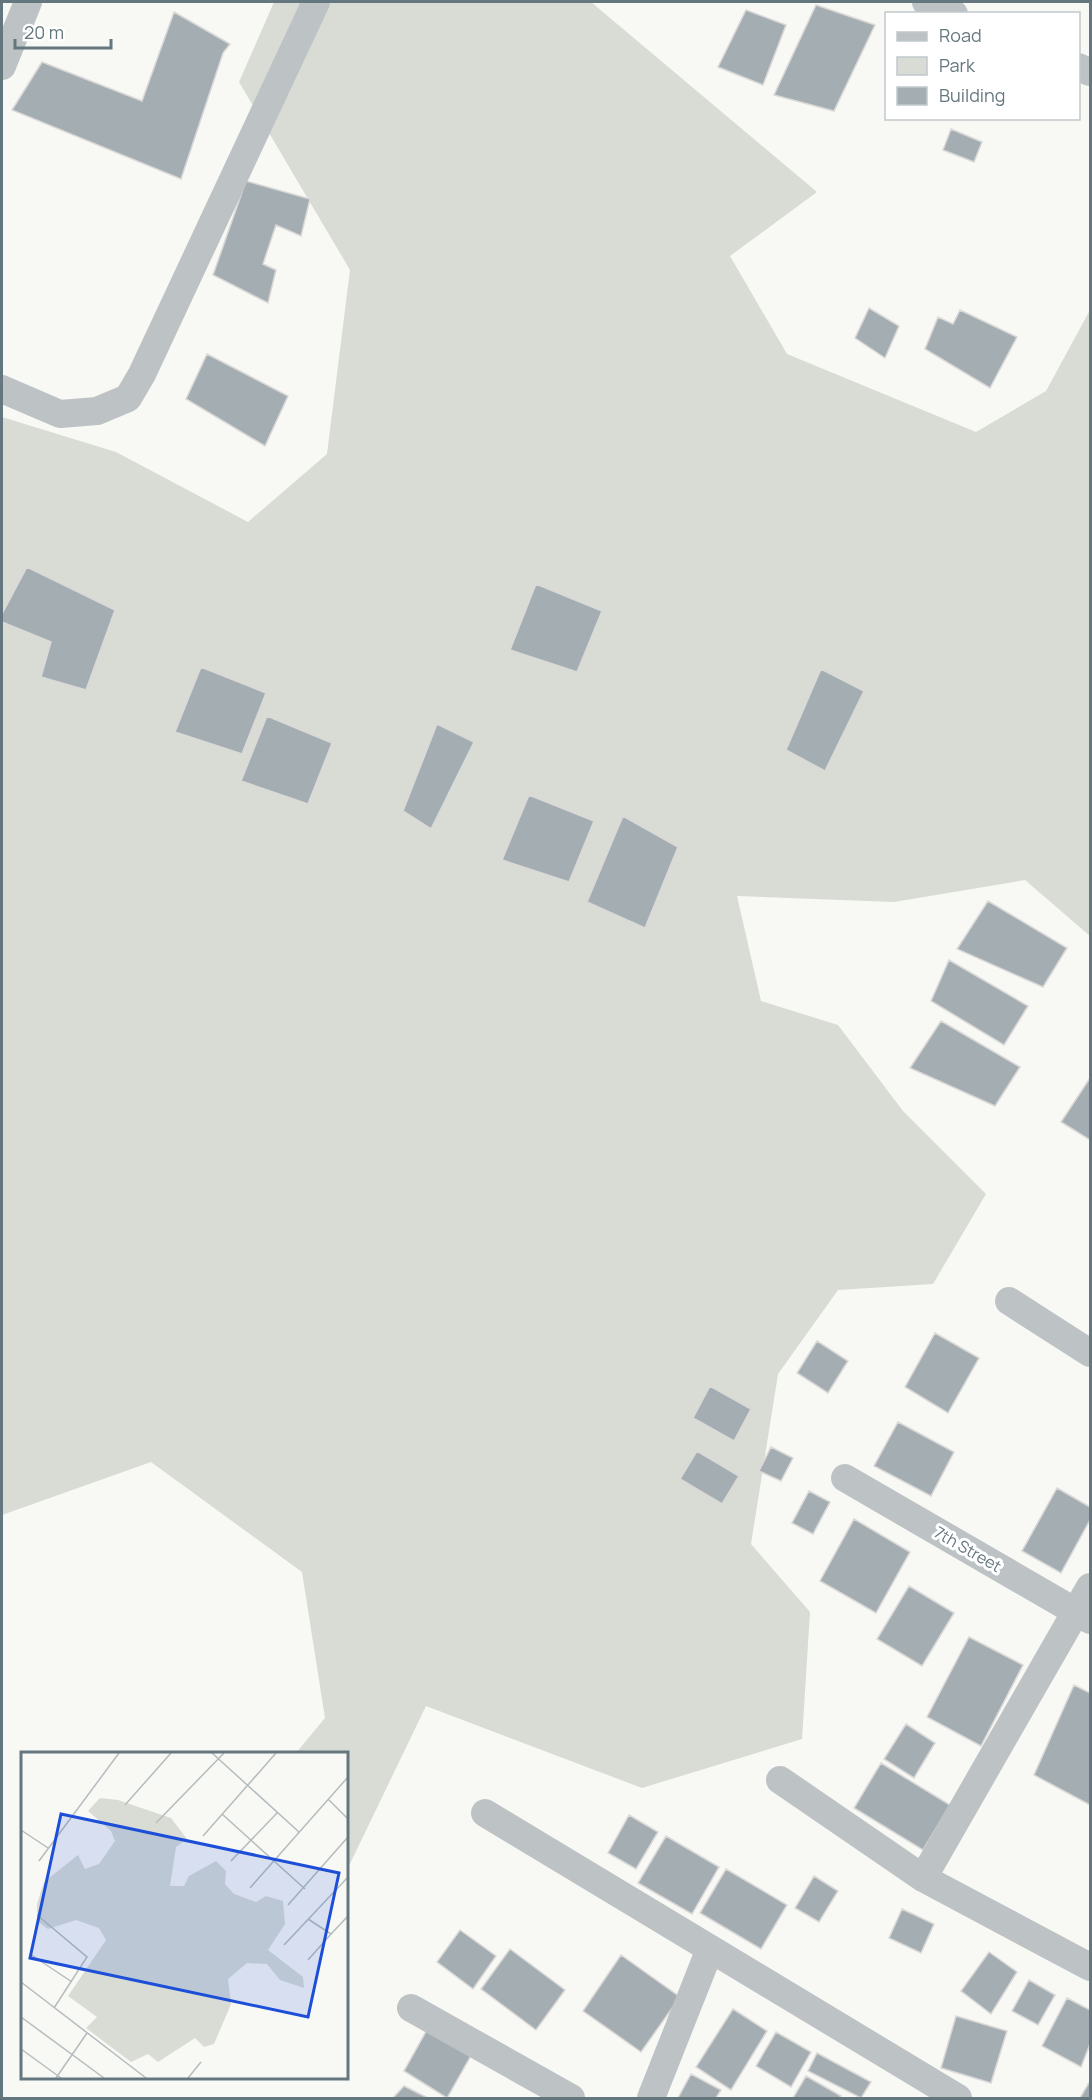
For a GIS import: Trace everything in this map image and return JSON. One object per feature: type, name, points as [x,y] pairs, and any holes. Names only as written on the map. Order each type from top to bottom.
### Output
[{"type":"street","points":[[2,66],[28,2]]},
{"type":"street","points":[[2,389],[60,414],[97,411],[128,398],[142,374],[316,2]]},
{"type":"street","points":[[926,2],[949,12]]},
{"type":"street","points":[[1009,1301],[1090,1353]]},
{"type":"street","name":"7th Street","points":[[845,1478],[1084,1616]]},
{"type":"street","points":[[923,1878],[1084,1616],[1090,1587]]},
{"type":"street","points":[[780,1780],[923,1878],[1090,1967]]},
{"type":"street","points":[[485,1813],[958,2098]]},
{"type":"street","points":[[651,2098],[710,1949]]},
{"type":"street","points":[[411,2008],[571,2098]]},
{"type":"green space","points":[[274,2],[591,2],[817,192],[730,256],[787,354],[976,432],[1046,391],[1090,310],[1090,936],[1025,880],[894,902],[737,896],[761,1001],[838,1025],[903,1111],[986,1194],[933,1284],[838,1290],[778,1374],[751,1544],[810,1612],[802,1739],[642,1788],[426,1706],[348,1868],[348,1752],[297,1752],[325,1718],[302,1572],[151,1462],[2,1515],[2,417],[116,452],[248,522],[327,454],[350,270],[239,82]]},
{"type":"building","points":[[816,5],[875,25],[834,111],[774,95]]},
{"type":"building","points":[[746,10],[786,25],[763,85],[718,67]]},
{"type":"building","points":[[174,12],[230,44],[223,53],[181,179],[12,110],[42,62],[142,101]]},
{"type":"building","points":[[951,129],[982,142],[974,162],[943,150]]},
{"type":"building","points":[[246,181],[310,199],[301,236],[276,225],[263,264],[276,270],[268,303],[213,275]]},
{"type":"building","points":[[869,308],[899,326],[885,358],[855,338]]},
{"type":"building","points":[[960,310],[1017,337],[990,388],[925,349],[938,317],[953,324]]},
{"type":"building","points":[[207,354],[288,396],[265,446],[186,399]]},
{"type":"building","points":[[27,567],[115,610],[86,690],[41,677],[51,642],[2,622],[2,614]]},
{"type":"building","points":[[536,584],[602,611],[577,672],[510,650]]},
{"type":"building","points":[[201,667],[266,693],[242,754],[175,732]]},
{"type":"building","points":[[821,669],[864,691],[825,771],[786,750]]},
{"type":"building","points":[[267,716],[332,743],[308,804],[241,781]]},
{"type":"building","points":[[437,724],[474,742],[431,829],[403,811]]},
{"type":"building","points":[[529,795],[594,821],[569,882],[502,860]]},
{"type":"building","points":[[623,816],[678,847],[645,928],[587,902]]},
{"type":"building","points":[[988,901],[1067,948],[1043,987],[957,949]]},
{"type":"building","points":[[949,960],[1028,1006],[1004,1045],[931,1001]]},
{"type":"building","points":[[941,1021],[1020,1067],[995,1106],[910,1068]]},
{"type":"building","points":[[1090,1078],[1090,1140],[1061,1122]]},
{"type":"building","points":[[935,1333],[979,1358],[948,1413],[905,1387]]},
{"type":"building","points":[[817,1341],[848,1361],[828,1393],[797,1373]]},
{"type":"building","points":[[710,1386],[751,1409],[734,1441],[693,1418]]},
{"type":"building","points":[[898,1422],[954,1452],[931,1496],[874,1466]]},
{"type":"building","points":[[771,1447],[793,1458],[781,1481],[759,1471]]},
{"type":"building","points":[[697,1451],[739,1476],[722,1504],[680,1479]]},
{"type":"building","points":[[1057,1488],[1090,1507],[1090,1520],[1061,1573],[1022,1551]]},
{"type":"building","points":[[809,1491],[830,1502],[813,1534],[792,1523]]},
{"type":"building","points":[[854,1519],[910,1552],[876,1613],[820,1581]]},
{"type":"building","points":[[909,1586],[954,1613],[922,1666],[877,1639]]},
{"type":"building","points":[[969,1637],[1023,1665],[981,1746],[927,1717]]},
{"type":"building","points":[[1074,1685],[1090,1693],[1090,1805],[1034,1775]]},
{"type":"building","points":[[906,1724],[935,1743],[914,1778],[884,1759]]},
{"type":"building","points":[[881,1763],[950,1805],[923,1850],[854,1808]]},
{"type":"building","points":[[629,1815],[658,1832],[636,1869],[608,1853]]},
{"type":"building","points":[[666,1836],[719,1867],[692,1914],[638,1883]]},
{"type":"building","points":[[726,1869],[787,1905],[761,1949],[700,1913]]},
{"type":"building","points":[[814,1876],[838,1891],[819,1922],[795,1908]]},
{"type":"building","points":[[902,1909],[934,1924],[921,1953],[889,1938]]},
{"type":"building","points":[[460,1930],[496,1956],[473,1989],[437,1962]]},
{"type":"building","points":[[510,1949],[565,1990],[536,2030],[481,1989]]},
{"type":"building","points":[[989,1952],[1017,1972],[991,2014],[961,1991]]},
{"type":"building","points":[[621,1955],[680,1997],[641,2052],[583,2011]]},
{"type":"building","points":[[1029,1980],[1055,1995],[1038,2025],[1012,2011]]},
{"type":"building","points":[[1067,1998],[1090,2010],[1090,2044],[1081,2067],[1042,2046]]},
{"type":"building","points":[[733,2009],[767,2031],[731,2090],[696,2067]]},
{"type":"building","points":[[956,2016],[1007,2031],[991,2083],[941,2068]]},
{"type":"building","points":[[428,2028],[473,2052],[447,2098],[404,2071]]},
{"type":"building","points":[[776,2032],[811,2052],[791,2087],[756,2066]]},
{"type":"building","points":[[817,2053],[871,2082],[861,2098],[808,2071]]},
{"type":"building","points":[[691,2074],[721,2090],[716,2098],[678,2098]]},
{"type":"building","points":[[806,2076],[841,2096],[839,2098],[793,2098]]},
{"type":"building","points":[[1090,2081],[1090,2098],[1080,2098]]},
{"type":"building","points":[[404,2086],[428,2098],[393,2098]]}]
